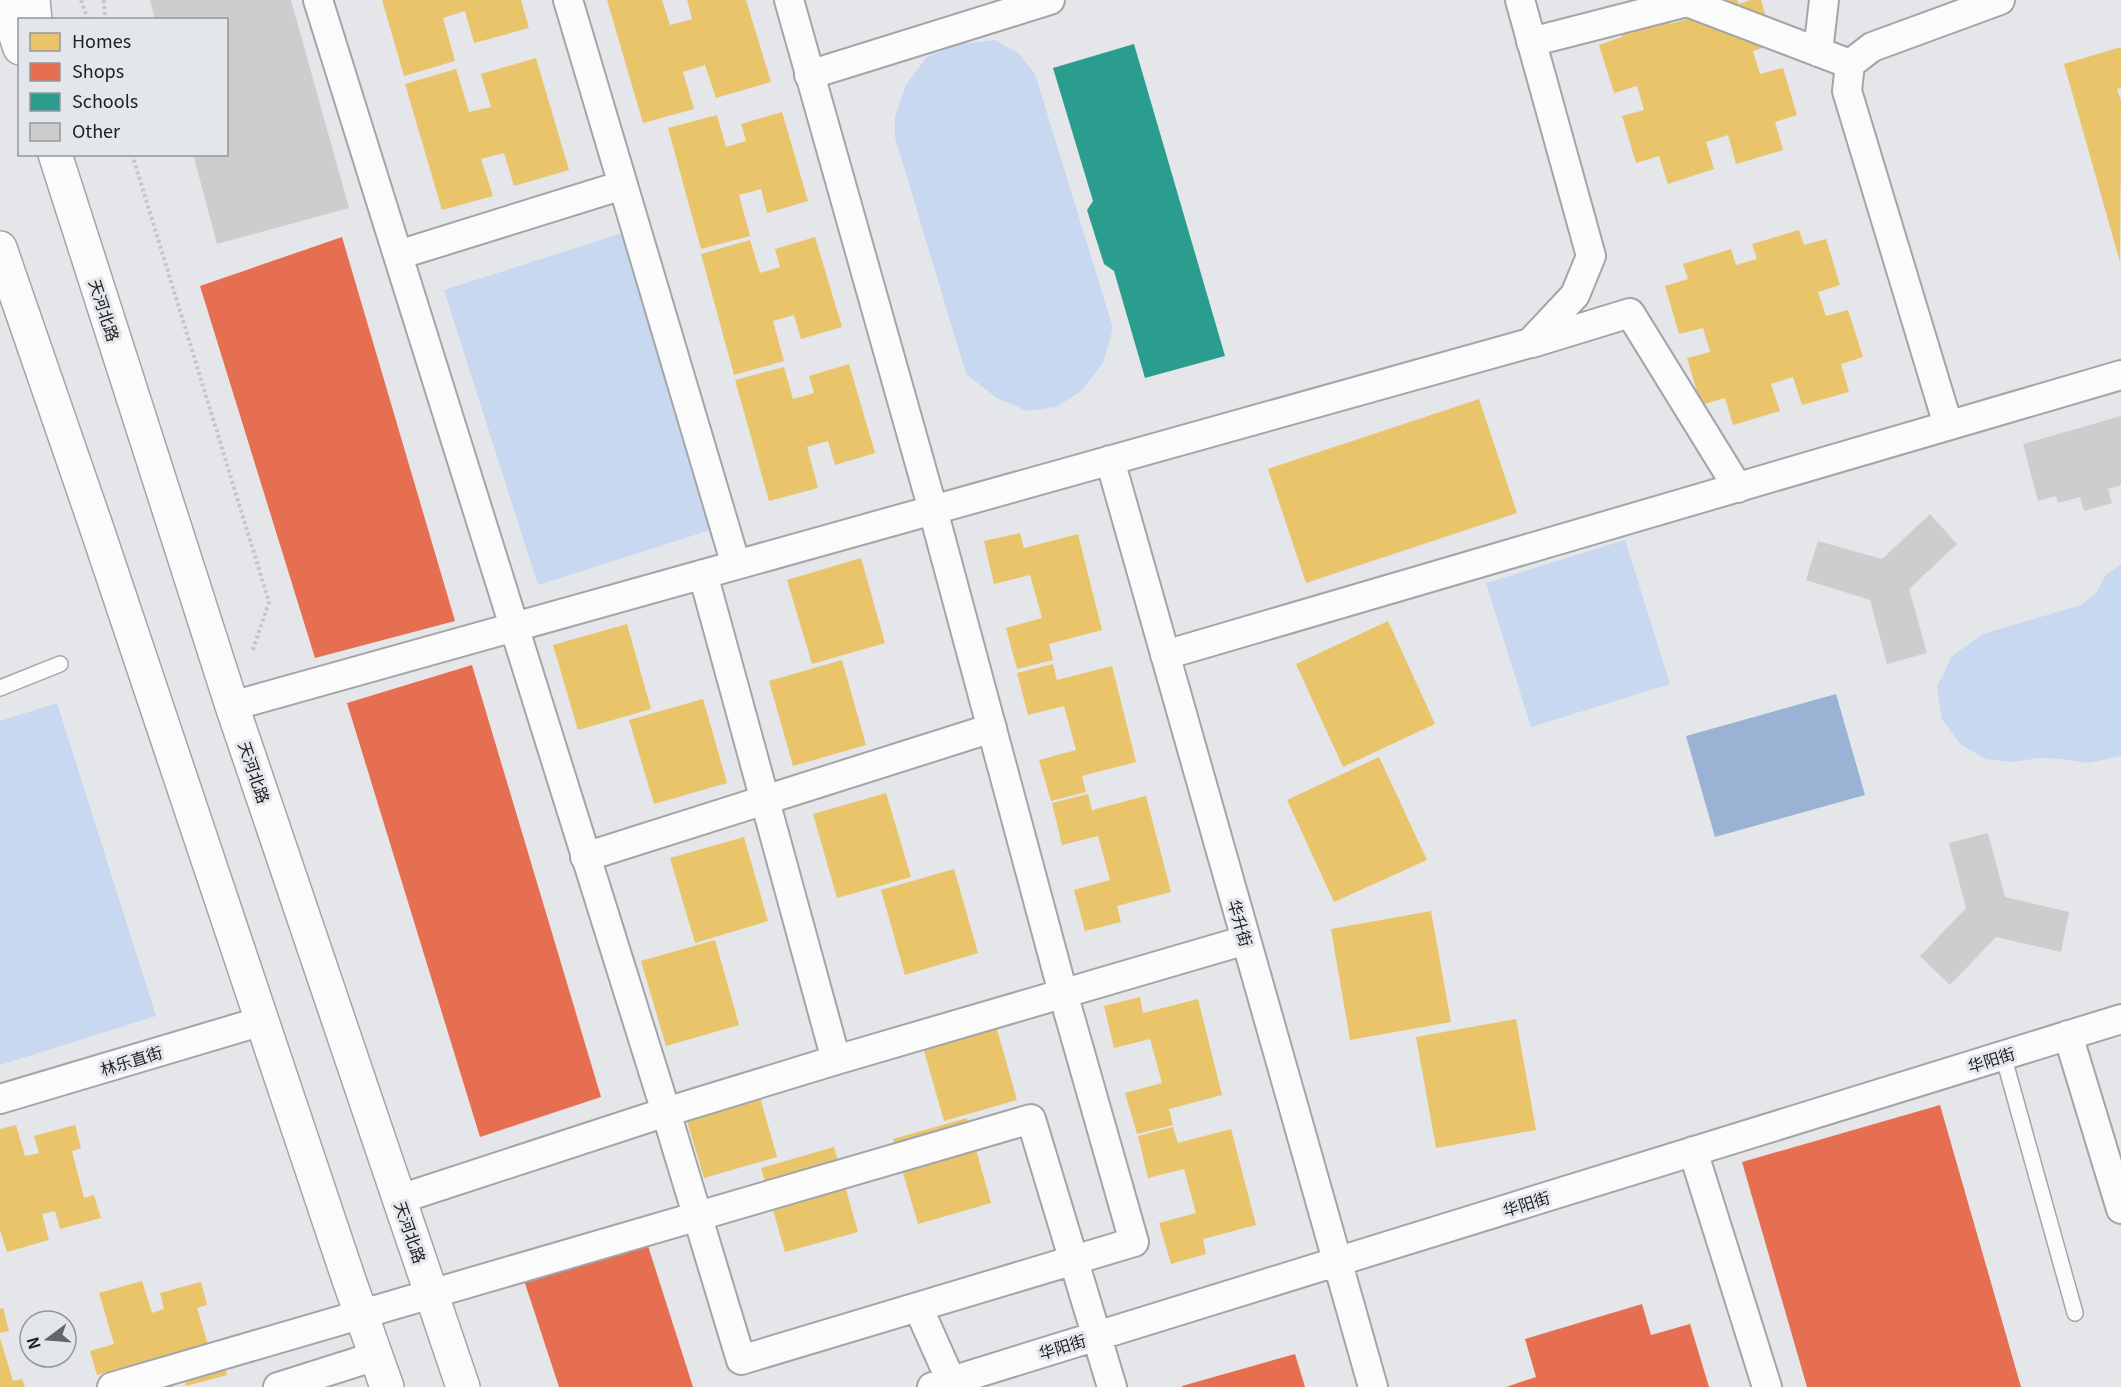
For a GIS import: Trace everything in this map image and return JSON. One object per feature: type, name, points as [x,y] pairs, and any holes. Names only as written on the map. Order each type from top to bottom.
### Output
[{"type":"main road","points":[[4,0],[18,42]]},
{"type":"main road","points":[[33,0],[35,18]]},
{"type":"main road","name":"天河北路","points":[[56,156],[232,706],[463,1387]]},
{"type":"main road","points":[[0,248],[387,1387]]},
{"type":"street","points":[[318,0],[666,1112],[741,1360],[1134,1242],[1063,993],[933,510],[789,0]]},
{"type":"street","points":[[568,0],[736,565]]},
{"type":"street","points":[[809,75],[1010,6],[1050,0]]},
{"type":"street","points":[[1520,0],[1591,256],[1575,295],[1530,343]]},
{"type":"street","points":[[1818,52],[1824,0]]},
{"type":"street","points":[[1948,424],[1847,91],[1850,64],[1872,47],[2000,0]]},
{"type":"street","points":[[1531,42],[1686,1],[1850,64]]},
{"type":"street","points":[[398,255],[623,185]]},
{"type":"street","points":[[232,706],[1530,343],[1630,313],[1738,488]]},
{"type":"street","points":[[1165,655],[2121,375]]},
{"type":"street","name":"华升街","points":[[1110,460],[1373,1387]]},
{"type":"street","points":[[703,574],[836,1060]]},
{"type":"street","points":[[585,857],[765,798],[992,728]]},
{"type":"street","points":[[400,1198],[836,1060],[1246,940]]},
{"type":"street","name":"华阳街","points":[[941,1384],[2121,1019]]},
{"type":"street","name":"林乐直街","points":[[0,1099],[262,1021]]},
{"type":"street","points":[[2068,1035],[2121,1209]]},
{"type":"street","points":[[112,1387],[1031,1119],[1112,1387]]},
{"type":"street","points":[[1694,1151],[1767,1387]]},
{"type":"street","points":[[918,1307],[941,1384]]},
{"type":"street","points":[[278,1387],[376,1356]]},
{"type":"lane","points":[[0,688],[60,664]]},
{"type":"lane","points":[[2004,1055],[2075,1313]]},
{"type":"path","points":[[81,0],[87,18]]},
{"type":"path","points":[[104,0],[105,18]]},
{"type":"path","points":[[133,156],[269,602],[251,654]]},
{"type":"shaded area","points":[[995,40],[1018,53],[1035,74],[1113,328],[1103,363],[1081,391],[1056,407],[1027,411],[997,398],[966,374],[895,137],[895,117],[906,85],[927,57],[955,45]]},
{"type":"shaded area","points":[[632,230],[726,525],[538,585],[444,290]]},
{"type":"shaded area","points":[[1625,540],[1670,684],[1531,727],[1486,583]]},
{"type":"shaded area","points":[[2121,564],[2121,756],[2088,763],[2038,758],[2013,762],[1986,759],[1960,744],[1942,719],[1937,687],[1952,656],[1983,634],[2081,605],[2096,593],[2106,575]]},
{"type":"shaded area","points":[[1836,694],[1865,795],[1715,837],[1686,736]]},
{"type":"shaded area","points":[[57,703],[156,1016],[0,1065],[0,721]]},
{"type":"building: Homes","points":[[153,0],[280,0],[261,37],[273,87],[299,91],[307,122],[303,162],[288,171],[268,153],[246,157],[237,193],[210,186],[201,156],[228,156],[228,18],[158,18]]},
{"type":"building: Homes","points":[[382,0],[521,0],[529,28],[474,43],[465,11],[443,18],[455,61],[404,76]]},
{"type":"building: Homes","points":[[607,0],[662,0],[670,25],[692,19],[687,0],[746,0],[771,82],[716,98],[705,65],[683,72],[694,109],[643,123]]},
{"type":"building: Homes","points":[[1694,0],[1737,0],[1739,4],[1761,0],[1774,44],[1753,51],[1760,74],[1783,68],[1797,115],[1775,122],[1783,150],[1736,164],[1728,135],[1706,142],[1714,169],[1668,184],[1659,156],[1636,163],[1622,116],[1644,110],[1637,86],[1614,93],[1599,45],[1622,37],[1617,22],[1665,7],[1670,24],[1691,18]]},
{"type":"building: Homes","points":[[2121,47],[2121,88],[2117,89],[2121,101],[2120,262],[2064,64]]},
{"type":"building: Homes","points":[[536,58],[569,170],[514,186],[504,153],[481,159],[493,196],[442,210],[405,84],[456,69],[469,112],[491,107],[481,74]]},
{"type":"building: Homes","points":[[782,112],[808,201],[767,213],[761,189],[739,195],[750,236],[701,249],[668,128],[717,115],[726,147],[746,141],[741,124]]},
{"type":"building: Homes","points":[[1799,230],[1804,245],[1826,239],[1840,285],[1818,292],[1826,316],[1848,310],[1863,357],[1841,364],[1849,392],[1802,405],[1793,377],[1771,384],[1780,411],[1733,425],[1725,398],[1701,405],[1687,358],[1710,352],[1703,328],[1679,334],[1665,286],[1688,279],[1683,264],[1731,249],[1736,265],[1757,259],[1752,244]]},
{"type":"building: Homes","points":[[815,237],[842,327],[801,339],[794,315],[773,321],[784,361],[734,375],[701,254],[750,240],[760,273],[780,267],[775,249]]},
{"type":"building: Homes","points":[[319,253],[352,359],[285,380],[304,440],[356,424],[374,486],[322,503],[334,543],[393,524],[420,609],[326,639],[215,286]]},
{"type":"building: Homes","points":[[849,364],[875,453],[835,465],[828,441],[807,447],[818,488],[769,501],[735,380],[784,367],[793,399],[814,393],[809,376]]},
{"type":"building: Homes","points":[[1479,399],[1517,513],[1306,583],[1268,469]]},
{"type":"building: Homes","points":[[1020,533],[1024,548],[1078,534],[1102,630],[1049,644],[1053,660],[1017,669],[1006,628],[1042,618],[1030,575],[994,584],[984,541]]},
{"type":"building: Homes","points":[[861,558],[885,643],[812,664],[787,580]]},
{"type":"building: Homes","points":[[1388,621],[1435,724],[1343,767],[1296,664]]},
{"type":"building: Homes","points":[[627,624],[651,709],[578,730],[553,645]]},
{"type":"building: Homes","points":[[842,660],[866,745],[793,766],[769,681]]},
{"type":"building: Homes","points":[[1053,664],[1057,680],[1112,666],[1136,762],[1082,776],[1086,792],[1051,801],[1039,760],[1076,750],[1064,706],[1028,715],[1017,673]]},
{"type":"building: Homes","points":[[703,699],[727,783],[654,804],[629,720]]},
{"type":"building: Homes","points":[[1379,757],[1427,860],[1334,902],[1287,800]]},
{"type":"building: Homes","points":[[886,793],[911,877],[837,898],[813,814]]},
{"type":"building: Homes","points":[[1088,794],[1092,810],[1146,796],[1171,892],[1117,906],[1121,922],[1085,931],[1074,890],[1110,880],[1098,836],[1062,845],[1052,803]]},
{"type":"building: Homes","points":[[744,837],[768,921],[695,943],[670,858]]},
{"type":"building: Homes","points":[[954,869],[978,953],[905,975],[881,890]]},
{"type":"building: Homes","points":[[1431,911],[1451,1022],[1350,1040],[1331,929]]},
{"type":"building: Homes","points":[[715,940],[739,1025],[666,1046],[641,961]]},
{"type":"building: Homes","points":[[1140,997],[1143,1013],[1198,999],[1222,1095],[1169,1109],[1173,1125],[1137,1134],[1125,1093],[1162,1083],[1150,1039],[1114,1048],[1104,1006]]},
{"type":"building: Homes","points":[[993,1015],[1017,1100],[944,1121],[920,1037]]},
{"type":"building: Homes","points":[[1516,1019],[1536,1130],[1436,1148],[1416,1037]]},
{"type":"building: Homes","points":[[753,1073],[777,1157],[704,1178],[679,1094]]},
{"type":"building: Homes","points":[[967,1118],[991,1203],[918,1224],[893,1139]]},
{"type":"building: Homes","points":[[16,1125],[25,1156],[39,1153],[34,1136],[75,1125],[81,1148],[72,1151],[84,1198],[94,1195],[101,1218],[60,1229],[55,1211],[42,1214],[49,1240],[7,1252],[0,1230],[0,1129]]},
{"type":"building: Homes","points":[[1173,1127],[1178,1143],[1231,1129],[1256,1225],[1203,1239],[1206,1254],[1171,1264],[1159,1223],[1196,1213],[1184,1169],[1148,1178],[1138,1136]]},
{"type":"building: Homes","points":[[834,1147],[858,1232],[785,1252],[761,1168]]},
{"type":"building: Homes","points":[[142,1281],[152,1313],[164,1309],[160,1293],[201,1282],[207,1305],[197,1308],[211,1354],[221,1352],[227,1375],[186,1386],[182,1367],[168,1371],[173,1387],[126,1387],[121,1368],[97,1375],[90,1351],[114,1344],[99,1293]]},
{"type":"building: Homes","points":[[3,1308],[9,1331],[0,1333],[0,1309]]},
{"type":"building: Homes","points":[[0,1338],[13,1381],[22,1379],[25,1387],[0,1387]]},
{"type":"building: Shops","points":[[342,237],[455,621],[315,658],[200,286]]},
{"type":"building: Shops","points":[[472,665],[601,1097],[480,1137],[347,703]]},
{"type":"building: Shops","points":[[1940,1105],[2021,1387],[1807,1387],[1742,1162]]},
{"type":"building: Shops","points":[[642,1227],[693,1387],[559,1387],[519,1265]]},
{"type":"building: Shops","points":[[1642,1304],[1651,1335],[1690,1324],[1709,1387],[1506,1387],[1536,1377],[1525,1339]]},
{"type":"building: Shops","points":[[1295,1354],[1305,1387],[1182,1387],[1182,1386]]},
{"type":"building: Schools","points":[[1134,44],[1225,356],[1145,378],[1114,271],[1104,264],[1087,210],[1093,201],[1053,68]]},
{"type":"building: Other","points":[[150,0],[291,0],[349,208],[217,244],[194,156],[228,156],[228,18],[154,18]]},
{"type":"building: Other","points":[[2121,416],[2121,485],[2108,489],[2112,503],[2084,511],[2080,497],[2058,503],[2056,496],[2038,501],[2023,444]]},
{"type":"building: Other","points":[[1930,514],[1957,544],[1909,589],[1927,653],[1887,664],[1870,600],[1806,580],[1818,541],[1882,559]]},
{"type":"building: Other","points":[[1988,833],[2005,897],[2069,912],[2061,952],[1996,937],[1950,985],[1920,956],[1966,908],[1949,843]]}]
